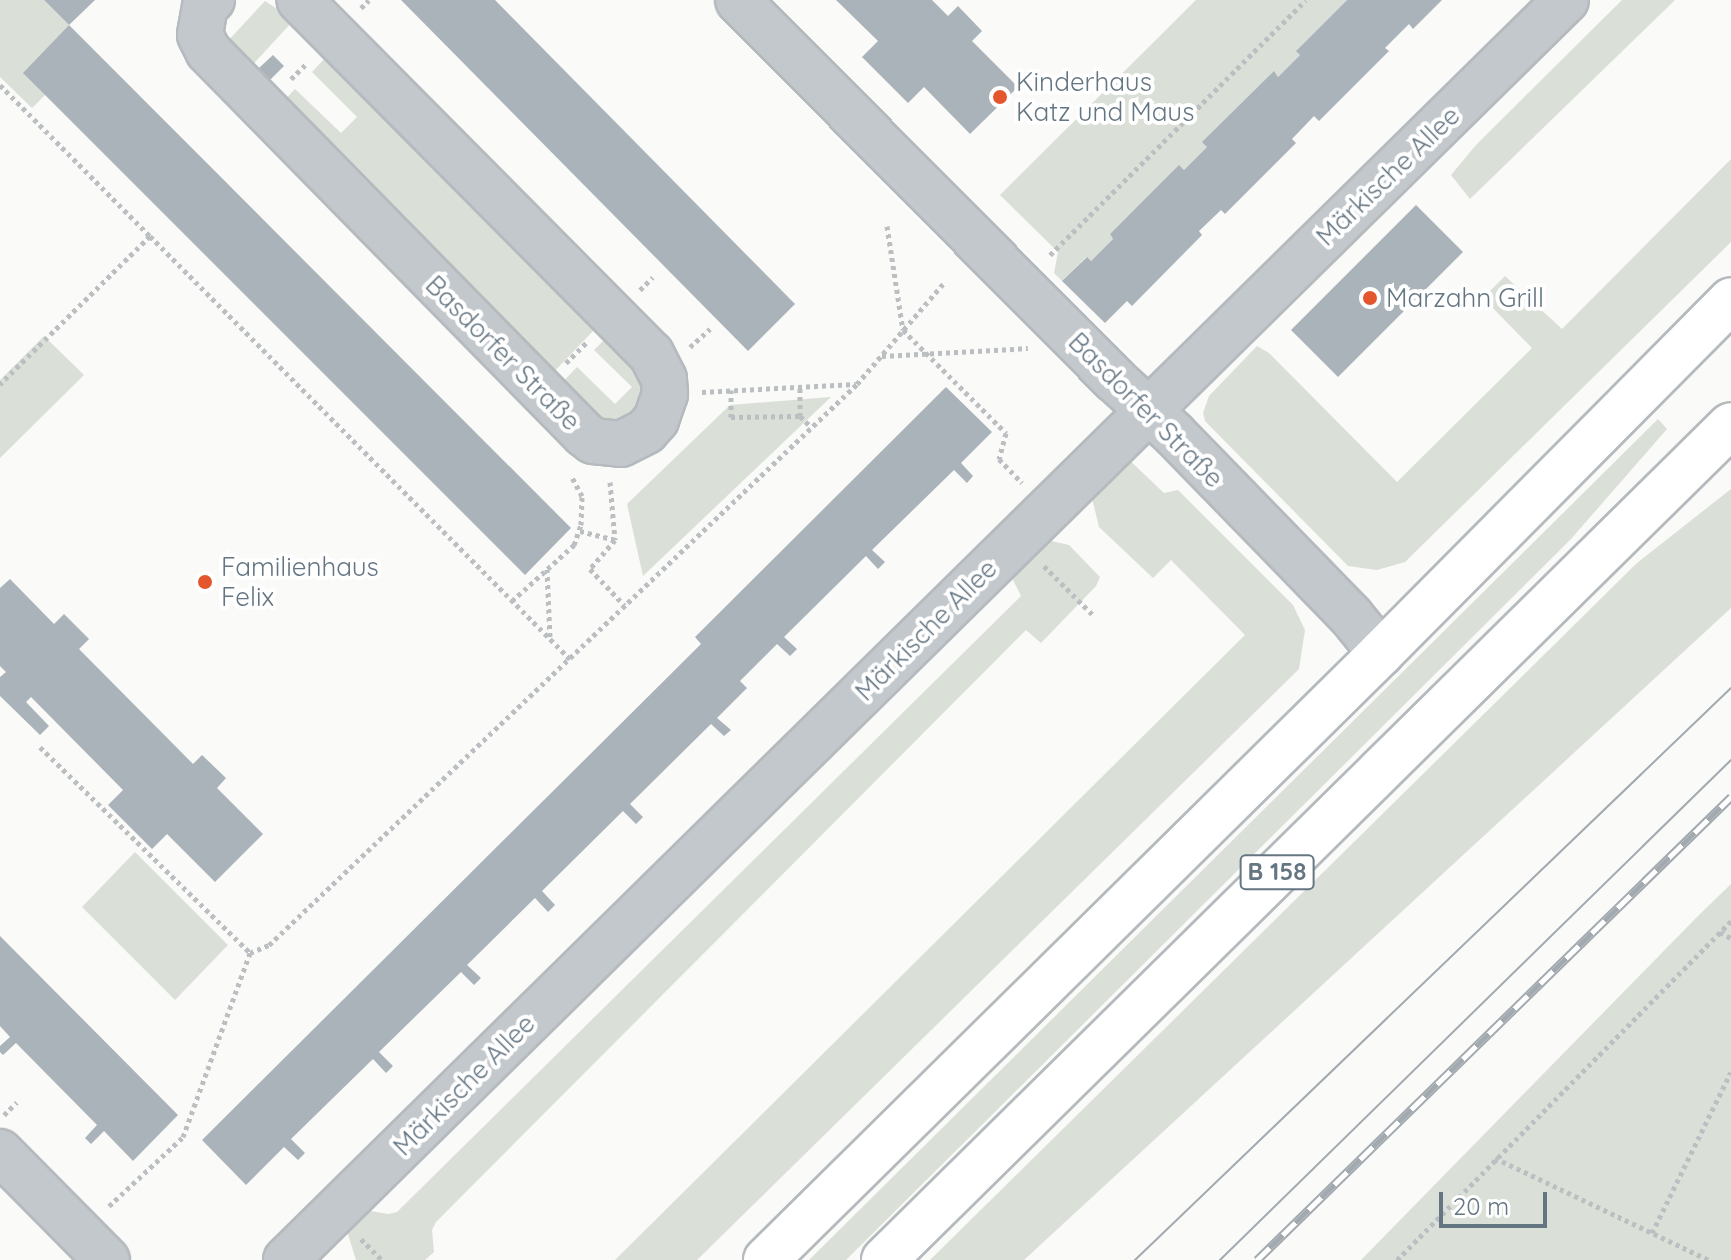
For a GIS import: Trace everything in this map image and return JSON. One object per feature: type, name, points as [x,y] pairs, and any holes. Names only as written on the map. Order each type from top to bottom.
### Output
[{"type":"main road","points":[[766,1260],[1381,653],[1731,300]]},
{"type":"main road","name":"B 158","points":[[884,1260],[1731,425]]},
{"type":"street","name":"Basdorfer Straße","points":[[212,0],[205,6],[200,35],[208,51],[261,109],[584,434],[593,441],[621,444],[646,431],[656,420],[665,394]]},
{"type":"street","points":[[300,0],[651,354],[664,379],[665,394]]},
{"type":"street","name":"Basdorfer Straße","points":[[738,0],[1351,616],[1381,653]]},
{"type":"street","name":"Märkische Allee","points":[[286,1260],[1566,0]]},
{"type":"street","points":[[0,1152],[107,1260]]},
{"type":"path","points":[[261,109],[369,0]]},
{"type":"path","points":[[1050,255],[1306,0]]},
{"type":"path","points":[[0,85],[570,659]]},
{"type":"path","points":[[887,226],[903,330],[1006,433],[999,459],[1016,476]]},
{"type":"path","points":[[0,384],[150,236]]},
{"type":"path","points":[[114,1201],[183,1137],[250,953],[269,945],[857,384],[944,283]]},
{"type":"path","points":[[881,356],[1034,348]]},
{"type":"path","points":[[665,394],[857,384]]},
{"type":"path","points":[[800,387],[800,416],[811,427]]},
{"type":"path","points":[[731,390],[731,417],[800,416]]},
{"type":"path","points":[[607,444],[615,540],[590,569],[624,605]]},
{"type":"path","points":[[512,601],[574,545],[580,531],[582,496],[570,472]]},
{"type":"path","points":[[580,531],[615,540]]},
{"type":"path","points":[[1018,540],[1093,615]]},
{"type":"path","points":[[547,569],[550,639]]},
{"type":"path","points":[[40,747],[250,953]]},
{"type":"path","points":[[1397,1260],[1731,921]]},
{"type":"path","points":[[1720,932],[1731,938]]},
{"type":"path","points":[[1652,1233],[1731,1072]]},
{"type":"path","points":[[1495,1158],[1709,1260]]},
{"type":"shaded area","points":[[0,0],[44,0],[69,25],[24,73],[45,95],[32,108],[0,77]]},
{"type":"shaded area","points":[[1196,0],[1347,0],[1297,50],[1300,55],[1278,77],[1274,72],[1203,142],[1207,147],[1184,170],[1179,166],[1110,234],[1113,239],[1091,261],[1086,257],[1062,281],[1054,273],[1058,252],[1000,195]]},
{"type":"shaded area","points":[[1622,0],[1675,0],[1470,199],[1451,175],[1476,145]]},
{"type":"shaded area","points":[[265,1],[294,20],[246,72],[225,44]]},
{"type":"shaded area","points":[[327,56],[595,329],[548,378],[279,106],[295,89],[341,133],[357,117],[312,72]]},
{"type":"shaded area","points":[[1731,159],[1731,242],[1405,562],[1377,570],[1348,566],[1205,421],[1203,413],[1209,396],[1257,346],[1269,353],[1397,482],[1532,348],[1483,298],[1505,276],[1562,329]]},
{"type":"shaded area","points":[[44,336],[84,375],[0,458],[0,380]]},
{"type":"shaded area","points":[[605,339],[638,373],[645,388],[636,412],[628,419],[607,424],[559,386],[577,367],[615,404],[632,387],[594,350]]},
{"type":"shaded area","points":[[831,397],[643,576],[627,504],[730,405]]},
{"type":"shaded area","points":[[1658,419],[1667,429],[1571,539],[846,1260],[809,1260]]},
{"type":"shaded area","points":[[1125,456],[1164,493],[1178,490],[1293,605],[1305,630],[1299,669],[697,1260],[615,1260],[1245,635],[1171,560],[1153,578],[1099,527],[1092,498],[1097,484]]},
{"type":"shaded area","points":[[1731,489],[1731,608],[1024,1260],[930,1260],[1637,563]]},
{"type":"shaded area","points":[[1047,540],[1069,545],[1100,577],[1096,586],[1041,643],[1026,630],[436,1222],[432,1230],[434,1252],[425,1260],[356,1260],[347,1231],[359,1209],[388,1214],[397,1212],[1021,596],[1007,568]]},
{"type":"shaded area","points":[[135,852],[228,945],[175,1000],[82,907]]},
{"type":"shaded area","points":[[1731,884],[1731,1260],[1361,1260],[1697,917]]},
{"type":"building","points":[[44,0],[95,0],[69,25]]},
{"type":"building","points":[[401,0],[495,0],[795,304],[748,351]]},
{"type":"building","points":[[836,0],[932,0],[948,16],[958,6],[982,31],[972,41],[1018,87],[970,134],[924,87],[908,103],[862,57],[878,41]]},
{"type":"building","points":[[1347,0],[1442,0],[1413,29],[1409,24],[1385,48],[1389,51],[1319,121],[1314,116],[1292,139],[1296,143],[1225,214],[1221,210],[1199,231],[1202,235],[1132,306],[1127,301],[1105,323],[1062,281],[1087,257],[1091,261],[1113,239],[1110,234],[1179,165],[1184,170],[1207,147],[1202,142],[1274,71],[1278,77],[1300,55],[1296,51]]},
{"type":"building","points":[[69,25],[571,528],[525,575],[23,73]]},
{"type":"building","points":[[273,55],[284,66],[270,80],[259,68]]},
{"type":"building","name":"Marzahn Grill","points":[[1416,205],[1463,252],[1338,377],[1291,330]]},
{"type":"building","points":[[946,387],[992,432],[961,463],[973,476],[967,483],[954,470],[872,550],[885,562],[878,569],[866,556],[784,637],[797,649],[790,656],[777,644],[740,681],[747,688],[717,718],[731,730],[724,736],[711,724],[630,804],[643,817],[636,824],[623,811],[542,891],[555,905],[548,912],[535,898],[467,965],[481,978],[474,985],[461,972],[379,1052],[393,1066],[386,1073],[373,1059],[291,1139],[305,1153],[298,1160],[284,1147],[246,1185],[202,1140],[701,644],[695,637]]},
{"type":"building","points":[[10,579],[54,624],[64,614],[89,639],[79,649],[193,764],[202,755],[226,778],[217,788],[263,834],[215,882],[167,834],[152,849],[108,805],[123,790],[31,697],[26,702],[49,726],[40,735],[0,696],[0,677],[6,672],[0,666],[0,588]]},
{"type":"building","points":[[0,936],[178,1115],[133,1161],[104,1131],[91,1144],[85,1138],[97,1125],[16,1043],[3,1055],[0,1052],[0,1046],[10,1037],[0,1026]]},
{"type":"tram line","points":[[1135,1260],[1731,688]]},
{"type":"tram line","points":[[1220,1260],[1731,760]]},
{"type":"railway","points":[[1257,1260],[1731,797]]},
{"type":"place","name":"Kinderhaus Katz und Maus","points":[[1000,97]]},
{"type":"place","name":"Marzahn Grill","points":[[1370,298]]},
{"type":"place","name":"Familienhaus Felix","points":[[205,582]]}]
